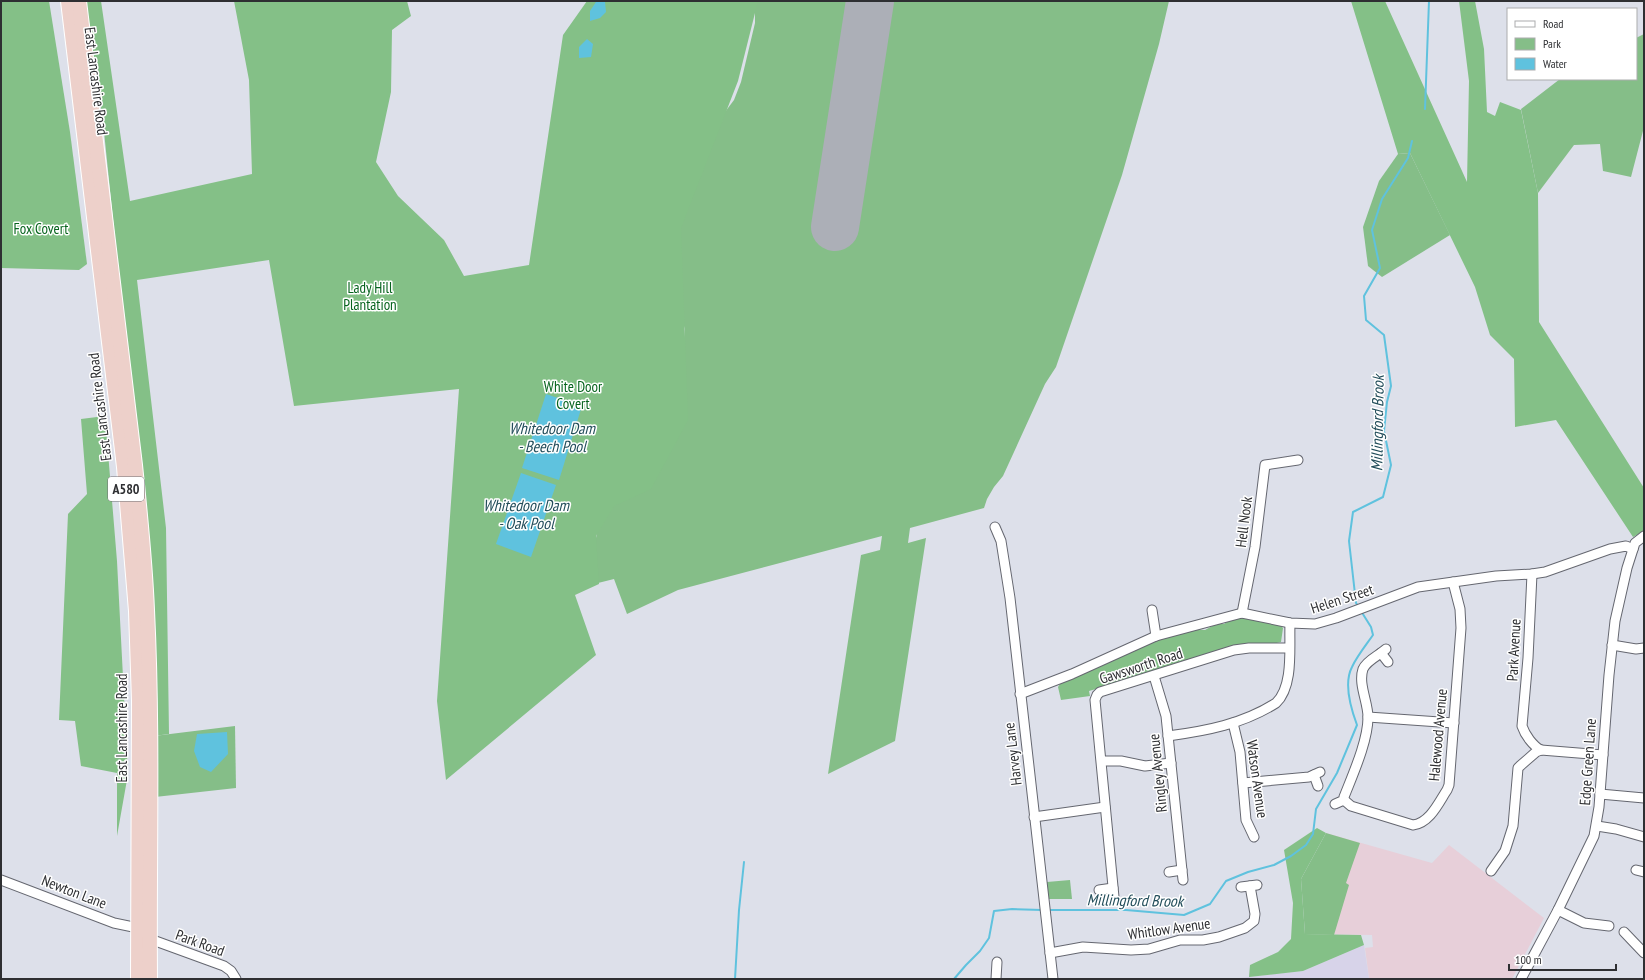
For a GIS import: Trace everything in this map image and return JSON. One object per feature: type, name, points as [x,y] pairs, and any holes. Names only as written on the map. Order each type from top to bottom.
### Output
[{"type":"highway","name":"East Lancashire Road","points":[[68,1],[124,467],[136,611],[140,701],[138,979]]},
{"type":"highway","name":"East Lancashire Road","points":[[79,1],[134,449],[142,540],[147,610],[149,698],[150,979]]},
{"type":"street","name":"Hell Nook","points":[[1242,613],[1255,547],[1265,465],[1298,460]]},
{"type":"street","name":"Harvey Lane","points":[[995,527],[1001,541],[1010,598],[1053,979]]},
{"type":"street","name":"Edge Green Lane","points":[[1521,979],[1589,848],[1597,826],[1612,646],[1620,597],[1633,549],[1635,543],[1644,536]]},
{"type":"street","name":"Helen Street","points":[[1242,613],[1290,624],[1315,624],[1418,587],[1496,576],[1545,572],[1610,549],[1626,546],[1633,549]]},
{"type":"street","name":"Park Avenue","points":[[1532,574],[1528,658],[1522,726],[1523,730],[1536,748],[1540,750]]},
{"type":"street","name":"Halewood Avenue","points":[[1344,800],[1351,806],[1409,825],[1417,825],[1429,816],[1447,790],[1449,785],[1461,628],[1460,609],[1453,582]]},
{"type":"street","points":[[1152,610],[1156,636]]},
{"type":"street","points":[[1020,694],[1072,674],[1156,636],[1230,618],[1242,613]]},
{"type":"street","points":[[1168,736],[1199,732],[1234,724],[1270,707],[1282,698],[1287,683],[1290,624]]},
{"type":"street","points":[[1612,646],[1636,650],[1644,648]]},
{"type":"street","name":"Gawsworth Road","points":[[1099,890],[1114,893],[1095,700],[1097,695],[1100,692],[1234,650],[1249,648],[1289,648]]},
{"type":"street","points":[[1335,804],[1344,800],[1364,744],[1368,716],[1362,675],[1364,667],[1384,651],[1388,662]]},
{"type":"street","name":"Ringley Avenue","points":[[1154,676],[1165,710],[1183,880]]},
{"type":"street","points":[[1368,716],[1454,722]]},
{"type":"street","name":"Watson Avenue","points":[[1234,724],[1240,752],[1246,820],[1254,837]]},
{"type":"street","points":[[1491,871],[1505,851],[1513,826],[1518,768],[1540,750],[1604,755]]},
{"type":"street","points":[[1102,762],[1121,761],[1145,766],[1171,763]]},
{"type":"street","points":[[1243,784],[1309,777],[1317,774],[1318,786]]},
{"type":"street","points":[[1600,794],[1644,798]]},
{"type":"street","points":[[1034,817],[1105,807]]},
{"type":"street","points":[[1597,826],[1616,829],[1644,837]]},
{"type":"street","points":[[1169,872],[1182,870]]},
{"type":"street","name":"Newton Lane","points":[[1,880],[114,923],[138,928]]},
{"type":"street","name":"Whitlow Avenue","points":[[1050,953],[1083,947],[1141,950],[1180,940],[1203,940],[1220,937],[1245,928],[1254,921],[1255,914],[1250,886]]},
{"type":"street","points":[[1558,910],[1584,923],[1609,926]]},
{"type":"street","points":[[1624,932],[1644,953]]},
{"type":"street","name":"Park Road","points":[[150,939],[224,966],[231,971],[236,979]]},
{"type":"street","points":[[996,979],[997,962]]},
{"type":"shaded area","points":[[1326,833],[1432,863],[1449,845],[1544,918],[1512,979],[1369,979],[1365,948],[1373,947],[1372,935],[1305,934]]},
{"type":"shaded area","points":[[1364,945],[1369,979],[1230,979],[1303,971]]},
{"type":"green space","name":"Fox Covert","points":[[1,1],[49,1],[70,132],[87,264],[79,270],[1,268]]},
{"type":"green space","points":[[86,1],[101,1],[130,201],[252,174],[249,80],[234,1],[407,1],[411,16],[392,30],[391,92],[376,162],[398,196],[444,240],[464,276],[529,265],[563,35],[587,1],[758,1],[738,81],[681,228],[688,420],[651,489],[614,506],[596,536],[599,584],[575,595],[596,655],[446,780],[437,701],[459,389],[294,406],[269,260],[137,280],[166,528],[169,734],[154,736],[120,287],[103,122]]},
{"type":"green space","points":[[755,1],[1169,1],[1159,44],[1122,175],[1056,367],[1045,384],[1003,476],[994,487],[984,508],[910,528],[908,543],[926,538],[895,741],[828,774],[861,555],[880,550],[882,536],[678,590],[627,614],[614,579],[594,584],[594,550],[599,520],[684,356],[685,329],[671,288],[664,255],[722,116],[734,100],[741,82],[755,23]]},
{"type":"green space","points":[[1351,1],[1385,1],[1467,182],[1469,81],[1459,1],[1475,1],[1484,49],[1487,112],[1495,116],[1500,102],[1521,110],[1538,193],[1539,322],[1644,488],[1644,531],[1633,537],[1556,420],[1515,427],[1514,359],[1490,335],[1475,287],[1410,153],[1398,154]]},
{"type":"green space","points":[[1644,34],[1644,127],[1631,177],[1603,171],[1600,144],[1574,145],[1538,193],[1521,109],[1559,80],[1637,80],[1637,38]]},
{"type":"green space","points":[[1410,153],[1450,235],[1382,277],[1368,266],[1363,227],[1379,181],[1398,154]]},
{"type":"green space","points":[[105,416],[117,561],[128,774],[117,836],[117,773],[81,766],[75,721],[59,720],[68,514],[87,494],[81,419]]},
{"type":"green space","points":[[1242,616],[1281,626],[1283,628],[1281,642],[1165,669],[1089,691],[1090,696],[1061,700],[1058,687],[1060,684],[1142,644],[1191,629],[1205,630],[1216,624],[1224,624],[1231,619]]},
{"type":"green space","points":[[235,726],[236,788],[155,797],[154,736]]},
{"type":"green space","points":[[1317,828],[1326,833],[1301,879],[1305,934],[1361,935],[1364,945],[1303,971],[1249,977],[1250,965],[1278,952],[1291,939],[1293,903],[1284,850]]},
{"type":"green space","points":[[1326,833],[1360,843],[1346,883],[1349,885],[1334,935],[1305,934],[1301,879]]},
{"type":"green space","points":[[1070,880],[1072,899],[1048,899],[1047,882]]},
{"type":"water","points":[[596,2],[605,2],[606,12],[600,18],[590,21],[590,11]]},
{"type":"water","points":[[587,39],[593,44],[591,57],[579,58],[579,47]]},
{"type":"water","name":"Whitedoor Dam - Beech Pool","points":[[546,394],[582,406],[559,480],[522,468]]},
{"type":"water","name":"Whitedoor Dam - Oak Pool","points":[[521,473],[556,485],[531,557],[496,544]]},
{"type":"water","points":[[227,732],[228,754],[211,772],[200,767],[194,751],[197,734]]},
{"type":"waterway","points":[[1425,109],[1429,1]]},
{"type":"waterway","name":"Millingford Brook","points":[[1359,607],[1356,603],[1349,541],[1353,512],[1383,497],[1391,465],[1384,431],[1387,402],[1391,386],[1384,335],[1366,320],[1364,296],[1380,268],[1372,230],[1382,199],[1408,158],[1412,141]]},
{"type":"waterway","name":"Millingford Brook","points":[[1048,910],[1126,910],[1184,915],[1210,904],[1226,881],[1248,872],[1274,865],[1291,856],[1306,845],[1313,834],[1316,809],[1337,773],[1357,725],[1352,712],[1349,696],[1349,674],[1356,659],[1373,635],[1371,627],[1361,611]]},
{"type":"waterway","points":[[735,979],[739,910],[744,862]]},
{"type":"waterway","name":"Millingford Brook","points":[[954,979],[980,951],[989,938],[994,911],[1012,909],[1042,910]]},
{"type":"runway","points":[[835,227],[870,1]]},
{"type":"park label","name":"Lady Hill Plantation","points":[[370,296]]},
{"type":"park label","name":"White Door Covert","points":[[573,396]]}]
